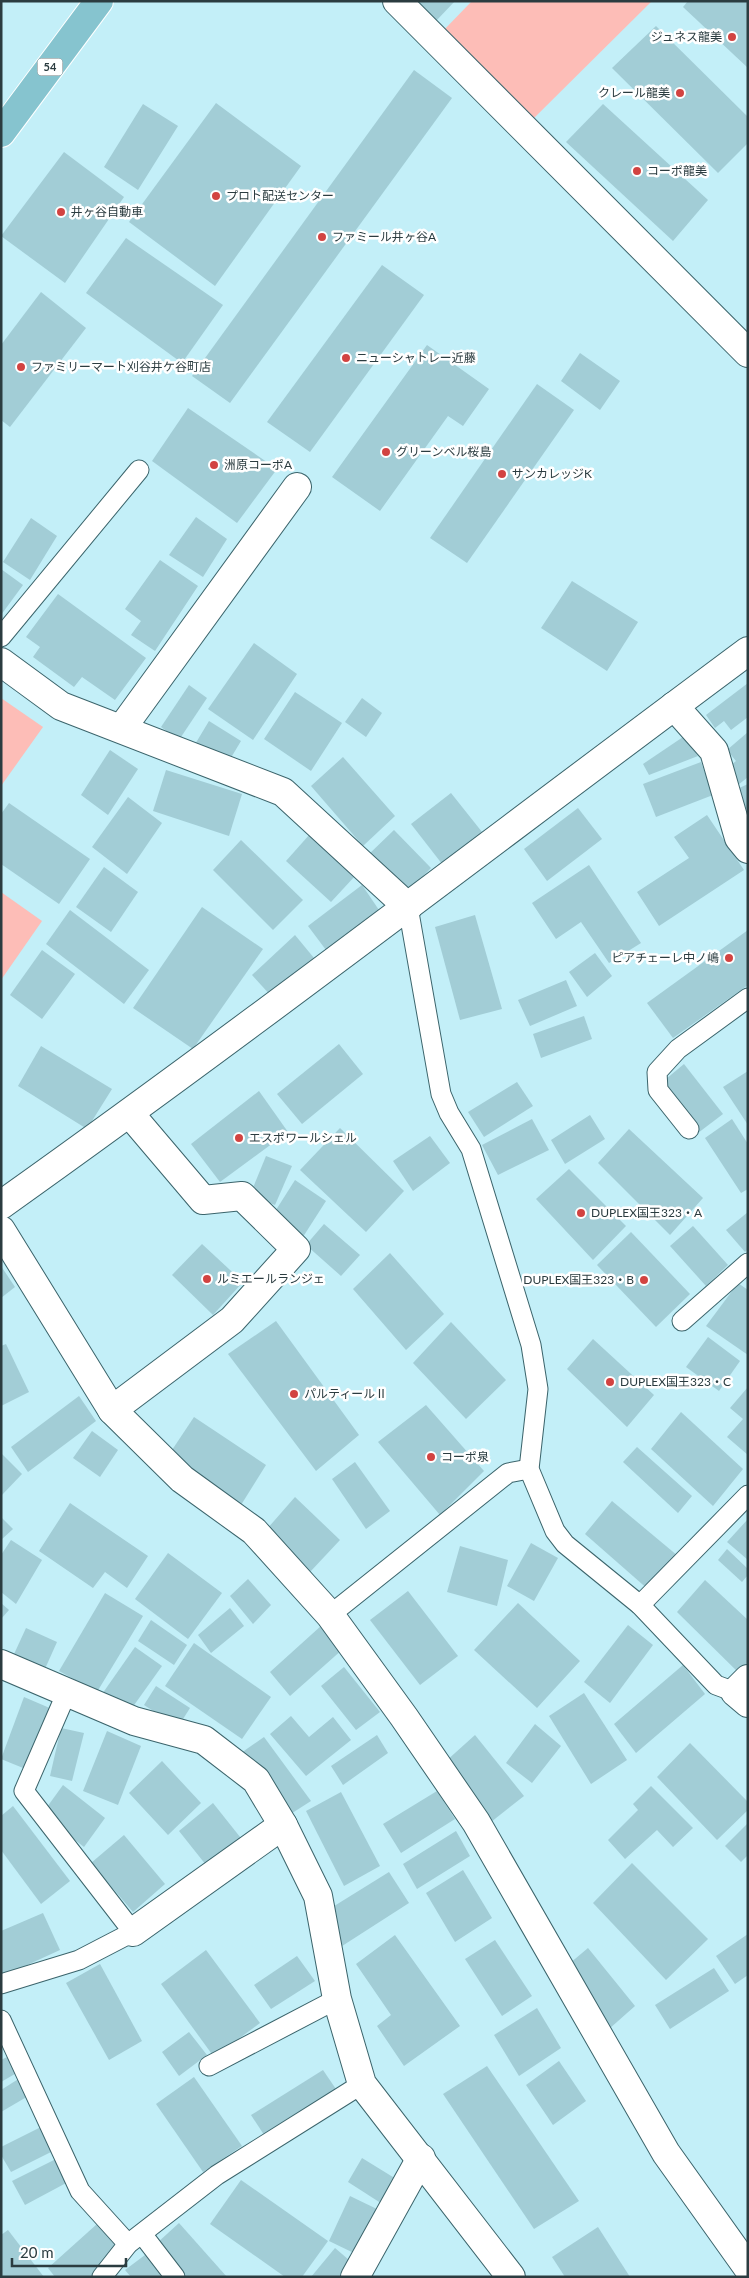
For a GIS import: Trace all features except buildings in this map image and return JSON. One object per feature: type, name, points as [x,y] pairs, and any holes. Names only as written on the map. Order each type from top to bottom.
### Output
[{"type":"main road","name":"54","points":[[1,133],[98,1]]},
{"type":"street","points":[[397,1],[748,352]]},
{"type":"street","points":[[122,728],[297,487]]},
{"type":"street","points":[[1,1206],[130,1114],[748,651]]},
{"type":"street","points":[[1,662],[61,706],[122,728],[283,792],[408,907]]},
{"type":"street","points":[[674,706],[714,752],[739,838],[748,849]]},
{"type":"street","points":[[112,1410],[232,1320],[296,1249],[242,1196],[203,1200],[130,1114]]},
{"type":"street","points":[[1,1230],[112,1410],[182,1479],[254,1531],[330,1615],[404,1716],[476,1822],[666,2153],[748,2268]]},
{"type":"street","points":[[1,1664],[134,1721],[204,1740],[256,1780],[283,1825],[318,1896],[337,1999],[362,2084],[511,2277]]},
{"type":"street","points":[[133,1932],[283,1825]]},
{"type":"street","points":[[355,2277],[421,2158]]},
{"type":"lane","points":[[1,637],[139,470]]},
{"type":"lane","points":[[408,907],[441,1094],[449,1113],[471,1149],[531,1345],[538,1389],[529,1469],[555,1532],[565,1544],[640,1605],[716,1685],[743,1691]]},
{"type":"lane","points":[[689,1129],[658,1090],[657,1072],[678,1049],[748,998]]},
{"type":"lane","points":[[682,1321],[748,1263]]},
{"type":"lane","points":[[330,1615],[508,1473],[529,1469]]},
{"type":"lane","points":[[640,1605],[748,1495]]},
{"type":"lane","points":[[1,1984],[78,1960],[133,1932],[24,1792],[66,1692]]},
{"type":"lane","points":[[209,2066],[337,1999]]},
{"type":"lane","points":[[1,2020],[80,2191],[175,2277]]},
{"type":"lane","points":[[102,2277],[135,2239],[217,2175],[362,2084]]},
{"type":"shaded area","points":[[472,1],[652,1],[527,125],[440,34]]},
{"type":"shaded area","points":[[1,698],[43,727],[1,786]]},
{"type":"shaded area","points":[[1,892],[42,921],[1,980]]},
{"type":"place","name":"ジュネス龍美","points":[[732,37]]},
{"type":"place","name":"クレール龍美","points":[[680,93]]},
{"type":"place","name":"コーポ龍美","points":[[637,171]]},
{"type":"place","name":"プロト配送センター","points":[[216,196]]},
{"type":"place","name":"井ヶ谷自動車","points":[[61,212]]},
{"type":"place","name":"ファミール井ヶ谷A","points":[[322,237]]},
{"type":"place","name":"ニューシャトレー近藤","points":[[346,358]]},
{"type":"place","name":"ファミリーマート刈谷井ケ谷町店","points":[[21,367]]},
{"type":"place","name":"グリーンベル桜島","points":[[386,452]]},
{"type":"place","name":"洲原コーポA","points":[[214,465]]},
{"type":"place","name":"サンカレッジK","points":[[502,474]]},
{"type":"place","name":"ピアチェーレ中ノ嶋","points":[[729,958]]},
{"type":"place","name":"エスポワールシェル","points":[[239,1138]]},
{"type":"place","name":"DUPLEX国王323・A","points":[[581,1213]]},
{"type":"place","name":"ルミエールランジェ","points":[[207,1279]]},
{"type":"place","name":"DUPLEX国王323・B","points":[[644,1280]]},
{"type":"place","name":"DUPLEX国王323・C","points":[[610,1382]]},
{"type":"place","name":"パルティールⅡ","points":[[294,1394]]},
{"type":"place","name":"コーポ泉","points":[[431,1457]]}]
